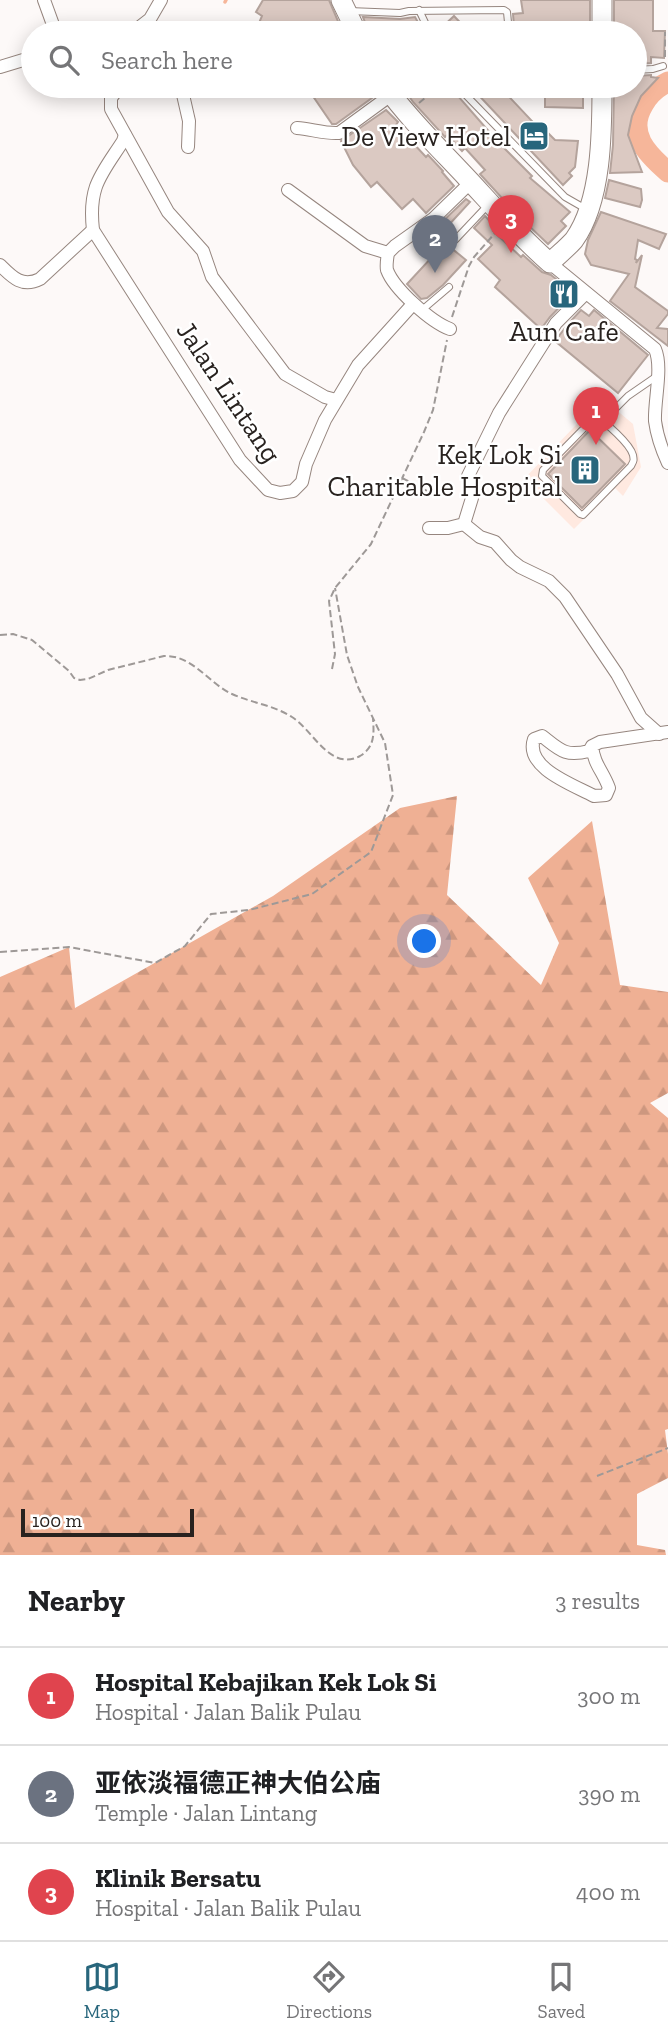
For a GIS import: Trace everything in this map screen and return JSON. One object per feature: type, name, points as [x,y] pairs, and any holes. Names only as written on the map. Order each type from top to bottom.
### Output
[{"type":"main road","points":[[602,0],[602,21]]},
{"type":"main road","points":[[344,5],[351,21]]},
{"type":"main road","points":[[394,98],[507,221],[550,262],[574,239],[588,210],[600,159],[602,98]]},
{"type":"street","points":[[44,0],[52,21]]},
{"type":"street","points":[[147,21],[161,0]]},
{"type":"street","points":[[0,67],[21,61]]},
{"type":"street","points":[[111,98],[110,104],[125,135],[168,212],[203,251],[212,277],[285,374],[336,400]]},
{"type":"street","points":[[184,98],[189,121],[188,147]]},
{"type":"street","points":[[297,128],[339,134],[379,98]]},
{"type":"street","points":[[0,265],[14,279],[33,282],[40,279],[93,230],[92,204],[96,186],[102,171],[125,135]]},
{"type":"street","points":[[450,329],[434,321],[418,307],[387,270],[387,253],[433,219],[471,182]]},
{"type":"street","points":[[288,190],[365,246],[387,253]]},
{"type":"street","name":"Jalan Lintang","points":[[93,230],[240,460],[268,490],[280,493],[293,491],[302,482],[306,464],[336,400],[358,365],[418,307]]},
{"type":"street","points":[[550,262],[655,349],[655,419],[661,447],[668,463]]},
{"type":"street","points":[[464,524],[472,498],[468,476],[499,413],[556,323],[586,293]]},
{"type":"street","points":[[429,528],[448,528],[464,524]]},
{"type":"street","points":[[464,524],[480,537],[495,542],[520,567],[550,581],[565,597],[617,674],[641,718],[663,733]]},
{"type":"street","points":[[592,746],[597,768],[609,788],[606,796],[594,796],[545,770],[533,755],[531,746],[534,739],[542,736],[570,754],[589,751],[592,746],[600,742],[663,733]]},
{"type":"lane","points":[[489,11],[490,0]]},
{"type":"lane","points":[[344,5],[400,13],[419,10],[506,11],[507,21]]},
{"type":"lane","points":[[419,10],[424,21]]},
{"type":"lane","points":[[647,69],[664,66]]},
{"type":"lane","points":[[469,98],[565,197],[588,210]]},
{"type":"lane","points":[[455,240],[491,203]]},
{"type":"lane","points":[[418,307],[449,287]]},
{"type":"lane","points":[[603,421],[628,396],[657,376]]},
{"type":"lane","points":[[595,417],[603,421],[630,448],[634,461],[586,513],[580,514],[542,474],[595,417]]},
{"type":"path","points":[[664,66],[665,32]]},
{"type":"path","points":[[407,114],[425,98]]},
{"type":"path","points":[[332,669],[335,654],[329,601],[335,588],[371,544],[433,410],[450,329],[469,266],[507,221]]},
{"type":"path","points":[[401,477],[439,497]]},
{"type":"path","points":[[0,952],[69,947],[155,963],[185,946],[211,914],[249,910],[312,894],[371,852],[393,795],[385,743],[358,687],[347,655],[335,588]]},
{"type":"path","points":[[0,635],[13,634],[32,640],[74,678],[80,680],[108,670],[173,656],[195,665],[233,695],[292,716],[337,759],[357,758],[367,751],[372,745],[373,717]]},
{"type":"path","points":[[597,1476],[668,1448]]},
{"type":"shaded area","points":[[602,398],[633,424],[641,467],[623,496],[615,488],[574,529],[524,479]]},
{"type":"green space","points":[[457,796],[447,895],[541,985],[559,943],[528,878],[592,821],[620,985],[668,992],[668,1093],[650,1103],[668,1118],[668,1429],[665,1430],[668,1478],[637,1494],[637,1545],[665,1550],[666,1555],[0,1555],[0,977],[69,947],[75,1008],[273,896],[400,808]]},
{"type":"building","points":[[263,0],[329,0],[338,21],[260,21],[262,16],[256,12]]},
{"type":"building","points":[[521,0],[590,0],[590,21],[514,21],[513,14],[523,13]]},
{"type":"building","points":[[614,0],[653,0],[653,31],[665,31],[664,58],[651,57],[651,63],[647,63],[647,21],[614,21]]},
{"type":"building","points":[[363,17],[415,17],[417,21],[364,21]]},
{"type":"building","points":[[647,75],[658,78],[647,90]]},
{"type":"building","points":[[314,98],[372,98],[336,124],[332,124]]},
{"type":"building","points":[[410,98],[460,98],[532,176],[530,178],[570,212],[561,221],[566,226],[548,244],[480,174],[485,170],[465,148],[462,151],[447,135],[445,137]]},
{"type":"building","name":"De View Hotel","points":[[481,98],[510,98],[545,135],[545,130],[555,140],[578,141],[575,167],[569,173],[572,176],[563,185]]},
{"type":"building","points":[[545,98],[583,98],[583,108],[545,107]]},
{"type":"building","points":[[614,98],[640,98],[632,116],[628,135],[642,172],[610,173]]},
{"type":"building","points":[[386,110],[398,122],[396,125],[426,157],[428,155],[454,186],[426,213],[413,199],[402,209],[377,182],[371,187],[353,165],[341,141]]},
{"type":"building","points":[[609,180],[641,189],[640,207],[605,198]]},
{"type":"building","points":[[466,199],[470,202],[446,228],[441,223]]},
{"type":"building","points":[[601,212],[666,234],[659,249],[638,240],[636,263],[642,255],[635,287],[668,311],[657,328],[668,329],[668,346],[610,301],[629,274],[591,265],[585,254],[588,240]]},
{"type":"building","points":[[485,216],[496,228],[493,231],[521,257],[523,255],[573,293],[541,329],[495,287],[500,280],[478,259],[492,245],[474,228]]},
{"type":"building","points":[[445,243],[466,260],[443,285],[427,298],[421,299],[407,284]]},
{"type":"building","points":[[581,310],[589,316],[594,310],[648,355],[618,393],[555,341]]},
{"type":"building","name":"Kek Lok Si Charitable Hospital","points":[[590,430],[625,464],[582,508],[548,474]]},
{"type":"waterway","points":[[668,82],[648,97],[638,115],[637,125],[638,134],[646,150],[668,172]]},
{"type":"place","name":"De View Hotel","points":[[534,136]]},
{"type":"place","name":"Klinik Bersatu","points":[[511,253]]},
{"type":"place","name":"亚依淡福德正神大伯公庙","points":[[435,273]]},
{"type":"place","name":"Aun Cafe","points":[[564,294]]},
{"type":"place","name":"Hospital Kebajikan Kek Lok Si","points":[[596,445]]},
{"type":"place","name":"Kek Lok Si Charitable Hospital","points":[[585,470]]}]
